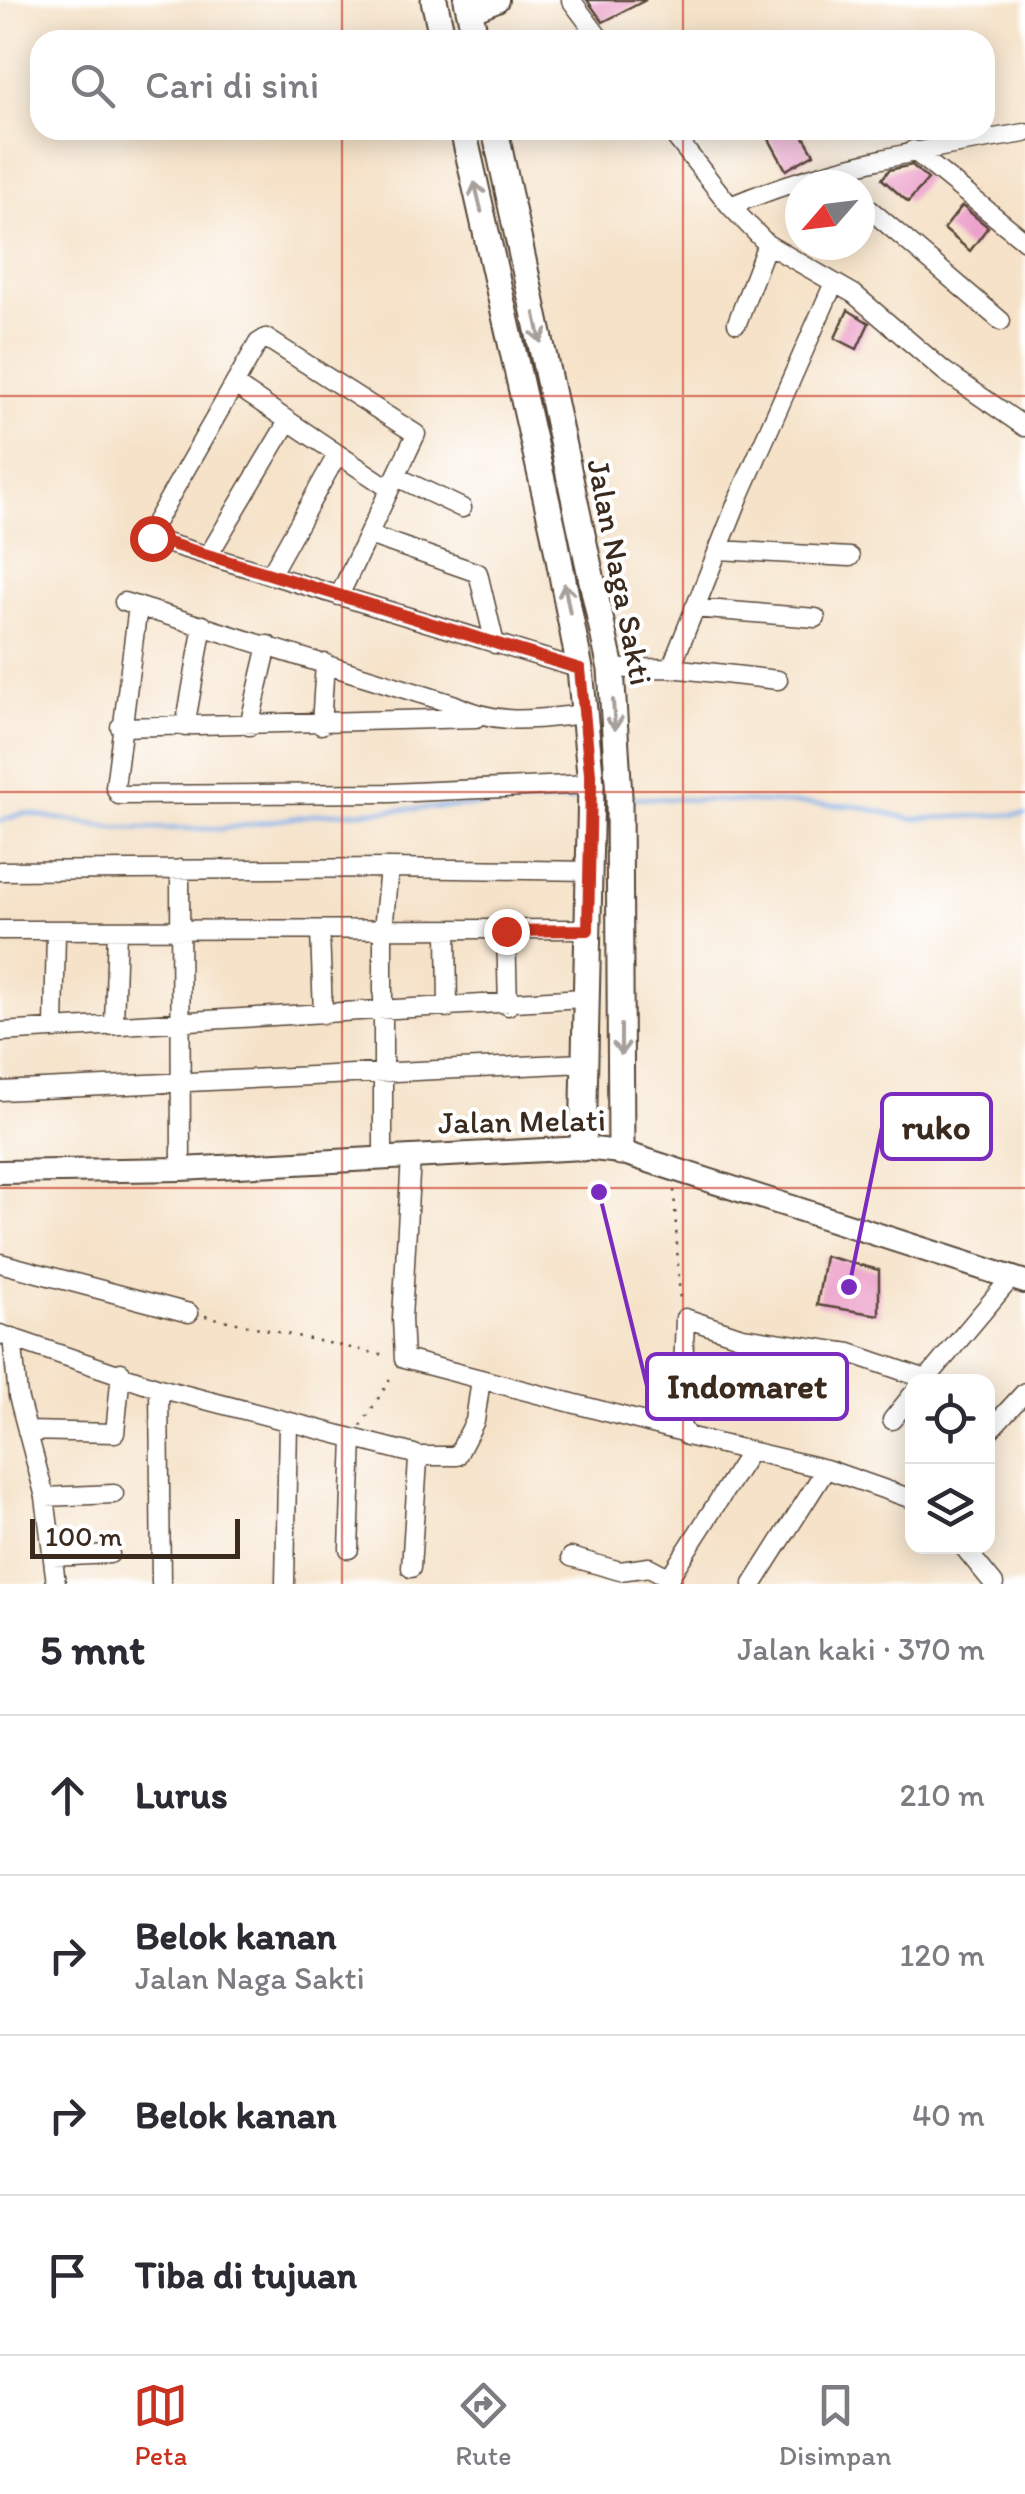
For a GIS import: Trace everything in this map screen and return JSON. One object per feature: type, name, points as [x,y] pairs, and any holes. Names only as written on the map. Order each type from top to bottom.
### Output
[{"type":"main road","points":[[434,0],[441,30]]},
{"type":"main road","points":[[474,30],[468,5],[497,0]]},
{"type":"main road","name":"Jalan Naga Sakti","points":[[465,140],[580,669],[591,784],[583,1148]]},
{"type":"main road","name":"Jalan Naga Sakti","points":[[498,140],[611,669],[619,796],[621,1152]]},
{"type":"main road","points":[[494,265],[523,257]]},
{"type":"main road","name":"Jalan Melati","points":[[0,1172],[181,1169],[583,1148],[621,1152],[1018,1280]]},
{"type":"street","points":[[571,0],[594,30]]},
{"type":"street","points":[[995,138],[1025,133]]},
{"type":"street","points":[[678,140],[730,206],[768,244],[854,294],[944,371],[1025,426]]},
{"type":"street","points":[[824,170],[979,140]]},
{"type":"street","points":[[914,150],[1025,242]]},
{"type":"street","points":[[730,206],[785,185]]},
{"type":"street","points":[[875,215],[1001,321]]},
{"type":"street","points":[[737,322],[768,244]]},
{"type":"street","points":[[671,668],[833,285]]},
{"type":"street","points":[[340,596],[416,438],[413,428],[271,337],[258,343],[150,534],[153,539],[495,644],[580,669]]},
{"type":"street","points":[[236,385],[337,455],[395,483],[462,508]]},
{"type":"street","points":[[208,556],[286,423]]},
{"type":"street","points":[[270,575],[337,455]]},
{"type":"street","points":[[369,535],[478,572],[495,644]]},
{"type":"street","points":[[718,550],[850,556]]},
{"type":"street","points":[[482,718],[453,704],[131,604],[114,787],[122,796],[390,793],[591,784]]},
{"type":"street","points":[[694,608],[816,618]]},
{"type":"street","points":[[185,727],[203,625]]},
{"type":"street","points":[[249,726],[268,645]]},
{"type":"street","points":[[321,725],[326,663]]},
{"type":"street","points":[[611,669],[671,668],[778,680]]},
{"type":"street","points":[[120,728],[526,720],[585,714]]},
{"type":"street","points":[[384,1156],[382,1012],[389,868]]},
{"type":"street","points":[[180,869],[181,1169]]},
{"type":"street","points":[[0,870],[591,871]]},
{"type":"street","points":[[0,930],[588,930]]},
{"type":"street","points":[[114,1024],[116,930]]},
{"type":"street","points":[[54,1028],[56,931]]},
{"type":"street","points":[[448,931],[448,1008]]},
{"type":"street","points":[[506,931],[508,1006]]},
{"type":"street","points":[[320,932],[323,1014]]},
{"type":"street","points":[[0,1032],[508,1006],[584,998]]},
{"type":"street","points":[[0,1091],[583,1063]]},
{"type":"street","points":[[411,1156],[402,1319],[404,1359],[749,1453],[826,1469],[905,1497]]},
{"type":"street","points":[[0,1263],[189,1313]]},
{"type":"street","points":[[931,1374],[1018,1280]]},
{"type":"street","points":[[683,1432],[685,1318],[742,1337],[850,1353],[908,1374]]},
{"type":"street","points":[[56,1583],[44,1496],[6,1336],[159,1388],[417,1456],[457,1456],[474,1422],[481,1379]]},
{"type":"street","points":[[27,1430],[115,1432],[121,1372]]},
{"type":"street","points":[[159,1388],[161,1584]]},
{"type":"street","points":[[995,1424],[1025,1392]]},
{"type":"street","points":[[892,1420],[905,1404]]},
{"type":"street","points":[[284,1584],[288,1422]]},
{"type":"street","points":[[349,1549],[353,1438]]},
{"type":"street","points":[[571,1557],[620,1571],[648,1567],[667,1581],[749,1453]]},
{"type":"street","points":[[411,1568],[417,1456]]},
{"type":"street","points":[[753,1584],[826,1469]]},
{"type":"street","points":[[44,1496],[114,1494]]},
{"type":"street","points":[[53,1557],[110,1554]]},
{"type":"street","points":[[970,1554],[994,1584]]},
{"type":"path","points":[[671,1166],[682,1267],[680,1298],[685,1318]]},
{"type":"path","points":[[189,1313],[404,1359],[353,1438]]},
{"type":"building","points":[[587,0],[646,0],[603,22]]},
{"type":"building","points":[[770,140],[806,140],[814,154],[786,170]]},
{"type":"building","points":[[912,165],[928,179],[908,202],[882,179],[889,170]]},
{"type":"building","points":[[962,206],[988,227],[970,251],[944,229]]},
{"type":"building","points":[[848,310],[869,323],[857,349],[835,338]]},
{"type":"building","points":[[825,1256],[879,1270],[879,1315],[817,1305]]},
{"type":"waterway","points":[[627,797],[856,806],[912,819],[1025,814]]},
{"type":"waterway","points":[[0,821],[24,813],[114,828],[221,829],[318,814],[583,800]]},
{"type":"place","name":"Indomaret","points":[[599,1192]]},
{"type":"place","name":"ruko","points":[[849,1287]]},
{"type":"route","points":[[152,538],[580,669],[591,784],[588,930],[506,931]]}]
